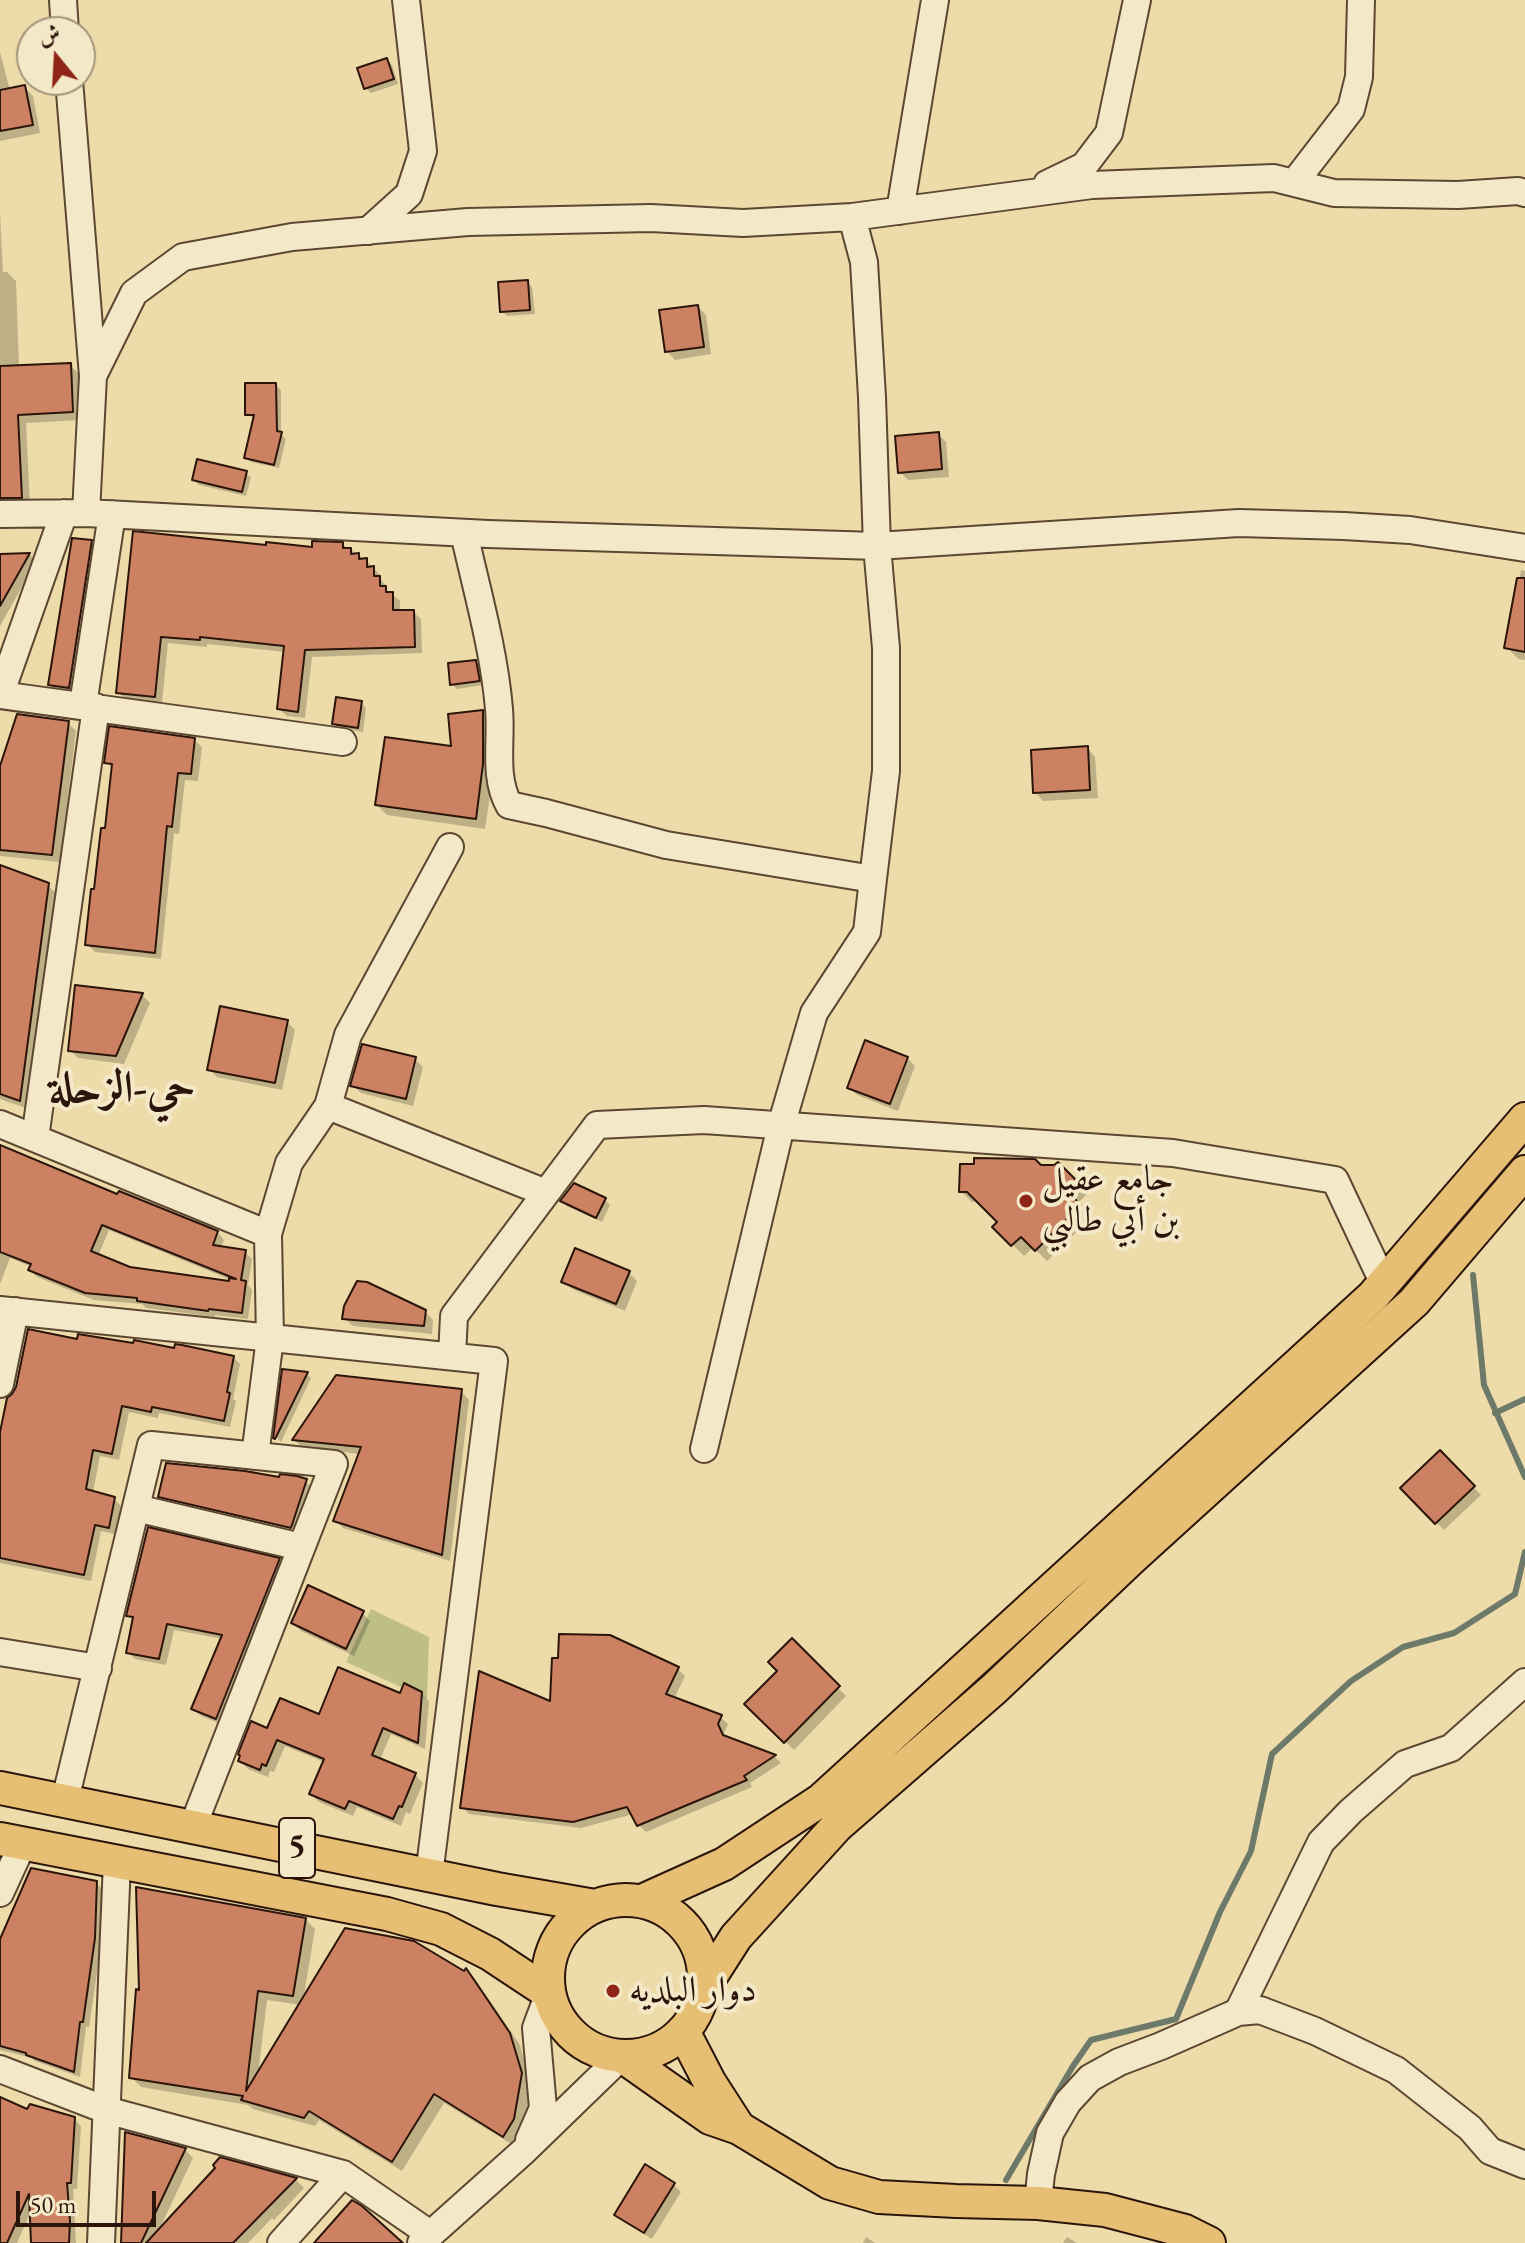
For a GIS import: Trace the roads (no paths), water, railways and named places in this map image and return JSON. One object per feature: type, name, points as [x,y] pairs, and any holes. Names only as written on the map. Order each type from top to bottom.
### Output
[{"type":"main road","points":[[642,1901],[724,1864],[821,1800],[1350,1317],[1384,1284],[1525,1119]]},
{"type":"main road","points":[[704,1987],[702,1959],[690,1932],[669,1912],[642,1901],[618,1900],[595,1906],[573,1921],[556,1942],[548,1966],[549,1993],[558,2017],[574,2037],[597,2051],[622,2056],[644,2054],[666,2045],[683,2031],[697,2011],[704,1987],[736,1937],[837,1826],[994,1689],[1131,1559],[1414,1302],[1525,1172]]},
{"type":"main road","name":"5","points":[[1,1789],[595,1906]]},
{"type":"main road","name":"5","points":[[11,1841],[387,1914],[441,1929],[490,1954],[549,1993]]},
{"type":"main road","points":[[683,2031],[710,2083],[739,2128]]},
{"type":"main road","points":[[622,2056],[710,2118],[739,2128],[830,2183],[879,2197],[1038,2203],[1105,2210],[1185,2231],[1209,2243]]},
{"type":"street","points":[[368,231],[409,194],[423,151],[406,0]]},
{"type":"street","points":[[900,211],[935,0]]},
{"type":"street","points":[[1026,194],[1084,166],[1109,133],[1137,0]]},
{"type":"street","points":[[1294,183],[1351,109],[1359,77],[1361,0]]},
{"type":"street","points":[[35,1138],[89,706],[87,513],[93,376],[70,96]]},
{"type":"street","points":[[93,376],[134,293],[183,257],[292,237],[468,222],[651,218],[743,223],[852,217],[1092,185],[1183,181],[1274,178],[1334,193],[1525,193]]},
{"type":"street","points":[[704,1449],[781,1126],[814,1013],[867,932],[886,771],[886,648],[877,546],[864,262],[852,217]]},
{"type":"street","points":[[87,513],[0,695],[343,742]]},
{"type":"street","points":[[0,514],[87,513],[464,533],[877,546],[1239,523],[1410,530],[1525,548]]},
{"type":"street","points":[[464,533],[492,660],[500,710],[502,792],[509,805],[666,845],[873,879]]},
{"type":"street","points":[[255,1456],[270,1338],[268,1234],[289,1163],[328,1106],[348,1035],[450,847]]},
{"type":"street","points":[[328,1106],[546,1193]]},
{"type":"street","points":[[452,1356],[454,1316],[597,1125],[704,1120],[1173,1153],[1335,1180],[1384,1284]]},
{"type":"street","points":[[0,1124],[268,1234]]},
{"type":"street","points":[[0,1384],[8,1311],[494,1361],[429,1875]]},
{"type":"street","points":[[65,1800],[151,1445],[334,1464],[193,1826]]},
{"type":"street","points":[[136,1508],[301,1547]]},
{"type":"street","points":[[0,1652],[98,1668]]},
{"type":"street","points":[[1238,2012],[1321,1842],[1405,1764],[1451,1748],[1525,1682]]},
{"type":"street","points":[[0,1893],[11,1841]]},
{"type":"street","points":[[101,2243],[117,1862]]},
{"type":"street","points":[[525,2150],[543,2108],[536,2028],[549,1993]]},
{"type":"street","points":[[1038,2203],[1050,2133],[1068,2102],[1090,2078],[1119,2062],[1238,2012],[1260,2010],[1315,2031],[1396,2070],[1470,2128],[1490,2151],[1525,2165]]},
{"type":"street","points":[[0,2069],[106,2110],[343,2174],[426,2239],[525,2150],[622,2056]]},
{"type":"street","points":[[281,2243],[343,2174]]},
{"type":"waterway","points":[[1473,1275],[1484,1385],[1525,1477]]},
{"type":"waterway","points":[[1495,1413],[1525,1399]]},
{"type":"waterway","points":[[1006,2180],[1091,2040],[1176,2019],[1220,1912],[1251,1851],[1272,1754],[1351,1681],[1403,1647],[1454,1633],[1515,1594],[1525,1552]]},
{"type":"place","name":"جامع عقيل بن أبي طالبي","points":[[1026,1201]]},
{"type":"place","name":"دوار البلديه","points":[[613,1991]]},
{"type":"district","name":"حي-الزحلة","points":[[122,1090]]}]
